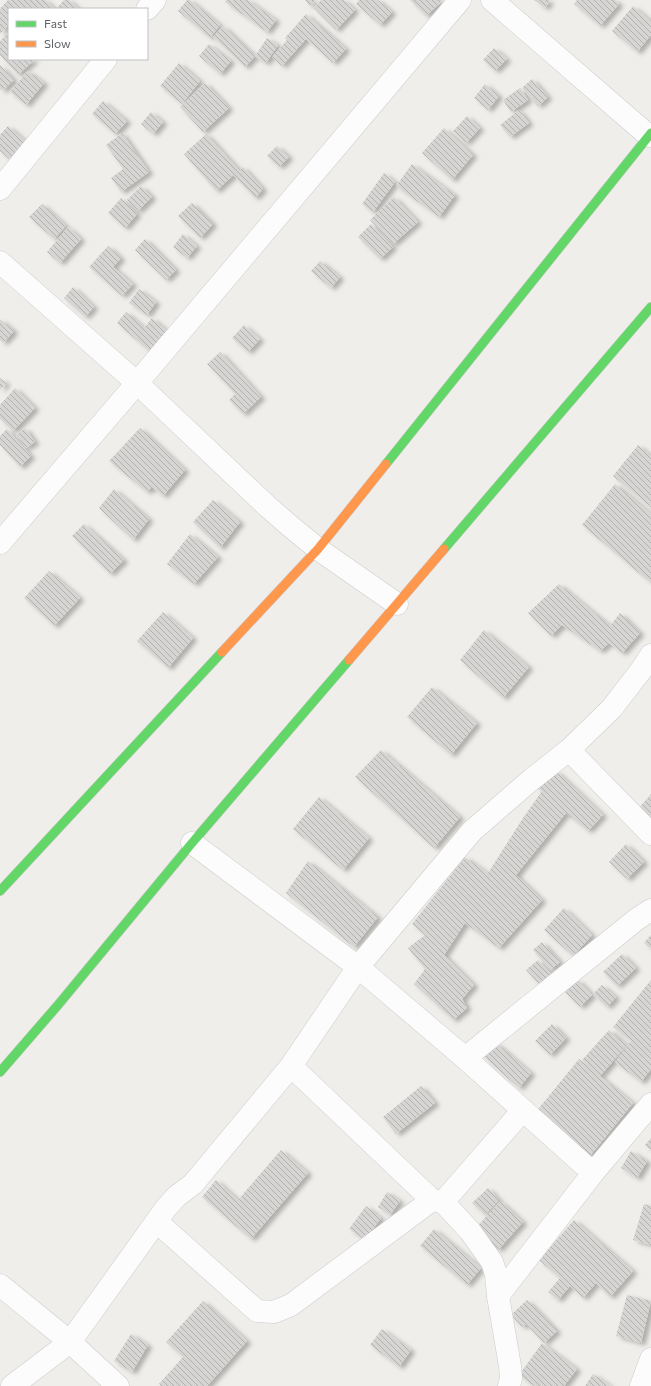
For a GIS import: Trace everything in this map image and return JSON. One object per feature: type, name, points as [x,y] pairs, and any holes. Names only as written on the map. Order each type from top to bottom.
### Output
[{"type":"street","points":[[148,8],[155,0]]},
{"type":"street","points":[[0,543],[460,0]]},
{"type":"street","points":[[0,891],[318,549],[650,134],[492,0]]},
{"type":"street","points":[[0,189],[105,60]]},
{"type":"street","points":[[0,262],[137,383],[267,506],[318,549],[397,604]]},
{"type":"street","points":[[0,1072],[58,1005],[192,843],[651,307]]},
{"type":"street","points":[[12,1386],[70,1342],[166,1208],[177,1196],[193,1184],[291,1066],[358,967],[472,831],[532,779],[569,750],[612,708],[651,655]]},
{"type":"street","points":[[569,750],[651,834]]},
{"type":"street","points":[[192,843],[358,967],[465,1058],[593,1173]]},
{"type":"street","points":[[465,1058],[637,919],[651,910]]},
{"type":"street","points":[[291,1066],[470,1231],[492,1262],[496,1274],[498,1296],[514,1383]]},
{"type":"street","points":[[498,1296],[593,1173],[651,1104]]},
{"type":"street","points":[[157,1222],[257,1311],[274,1312],[291,1304],[437,1201],[522,1110]]},
{"type":"street","points":[[0,1285],[70,1342],[118,1386]]},
{"type":"street","points":[[641,1386],[651,1359]]},
{"type":"building","points":[[8,0],[45,0],[54,8],[8,8],[8,25],[0,34],[0,9]]},
{"type":"building","points":[[64,0],[69,0],[78,8],[59,8],[58,7]]},
{"type":"building","points":[[187,0],[190,0],[220,25],[210,38],[178,11]]},
{"type":"building","points":[[226,0],[248,0],[276,20],[267,32],[225,2]]},
{"type":"building","points":[[305,0],[316,0],[310,6]]},
{"type":"building","points":[[321,0],[344,0],[355,10],[336,30],[314,8]]},
{"type":"building","points":[[359,0],[378,0],[392,12],[380,25],[356,4]]},
{"type":"building","points":[[410,0],[443,0],[426,16]]},
{"type":"building","points":[[534,0],[550,0],[545,8]]},
{"type":"building","points":[[577,0],[615,0],[619,4],[600,26],[574,4]]},
{"type":"building","points":[[633,6],[651,21],[651,35],[637,52],[612,31]]},
{"type":"building","points":[[306,14],[346,49],[333,63],[306,39],[282,66],[272,57],[287,40],[285,38]]},
{"type":"building","points":[[223,26],[255,56],[245,67],[213,37]]},
{"type":"building","points":[[8,33],[8,60],[34,60],[18,75],[0,55],[0,41]]},
{"type":"building","points":[[267,38],[278,45],[266,63],[255,56]]},
{"type":"building","points":[[209,44],[231,61],[220,74],[199,56]]},
{"type":"building","points":[[494,48],[507,59],[495,71],[483,60]]},
{"type":"building","points":[[179,63],[200,81],[182,104],[160,86]]},
{"type":"building","points":[[0,65],[14,80],[2,91],[0,89]]},
{"type":"building","points":[[28,71],[44,83],[26,105],[10,92]]},
{"type":"building","points":[[532,79],[548,97],[538,106],[522,88]]},
{"type":"building","points":[[205,83],[229,108],[203,132],[180,107]]},
{"type":"building","points":[[485,84],[499,96],[488,110],[474,98]]},
{"type":"building","points":[[520,88],[528,100],[511,112],[503,100]]},
{"type":"building","points":[[103,101],[127,121],[115,134],[92,114]]},
{"type":"building","points":[[519,110],[529,123],[510,137],[500,125]]},
{"type":"building","points":[[151,112],[163,122],[153,134],[141,124]]},
{"type":"building","points":[[467,116],[480,128],[466,143],[453,131]]},
{"type":"building","points":[[8,126],[25,141],[9,159],[0,151],[0,135]]},
{"type":"building","points":[[444,128],[473,155],[452,180],[422,153]]},
{"type":"building","points":[[122,133],[149,172],[121,192],[111,178],[123,169],[106,145]]},
{"type":"building","points":[[206,134],[239,170],[216,191],[184,154]]},
{"type":"building","points":[[277,146],[289,157],[279,167],[267,156]]},
{"type":"building","points":[[412,164],[455,195],[439,217],[396,186]]},
{"type":"building","points":[[243,167],[263,189],[255,198],[234,176]]},
{"type":"building","points":[[384,173],[395,182],[373,212],[362,204]]},
{"type":"building","points":[[141,186],[152,197],[138,211],[127,200]]},
{"type":"building","points":[[394,197],[418,222],[393,244],[370,220]]},
{"type":"building","points":[[121,198],[137,214],[125,228],[108,213]]},
{"type":"building","points":[[192,203],[213,224],[200,238],[178,216]]},
{"type":"building","points":[[42,204],[66,226],[54,239],[29,217]]},
{"type":"building","points":[[371,224],[393,247],[380,259],[358,237]]},
{"type":"building","points":[[68,227],[81,239],[60,263],[47,252]]},
{"type":"building","points":[[183,234],[197,246],[187,258],[173,247]]},
{"type":"building","points":[[145,239],[176,270],[166,280],[135,250]]},
{"type":"building","points":[[108,246],[121,258],[113,267],[133,284],[122,296],[89,267]]},
{"type":"building","points":[[320,261],[340,277],[331,288],[311,271]]},
{"type":"building","points":[[73,287],[94,307],[85,317],[64,298]]},
{"type":"building","points":[[139,289],[156,302],[147,315],[129,303]]},
{"type":"building","points":[[126,312],[144,328],[152,318],[167,331],[149,351],[117,323]]},
{"type":"building","points":[[0,319],[14,331],[3,343],[0,340]]},
{"type":"building","points":[[244,325],[260,339],[248,352],[232,338]]},
{"type":"building","points":[[220,352],[261,397],[243,414],[229,400],[235,394],[207,364]]},
{"type":"building","points":[[0,378],[6,383],[0,390]]},
{"type":"building","points":[[15,388],[35,408],[13,431],[0,419],[0,405]]},
{"type":"building","points":[[25,428],[35,442],[26,448],[16,435]]},
{"type":"building","points":[[140,428],[185,470],[163,496],[152,487],[147,492],[109,461]]},
{"type":"building","points":[[7,429],[31,456],[20,467],[0,445],[0,436]]},
{"type":"building","points":[[638,445],[651,456],[651,507],[613,476]]},
{"type":"building","points":[[615,484],[651,514],[651,583],[582,525]]},
{"type":"building","points":[[114,489],[149,519],[133,540],[99,508]]},
{"type":"building","points":[[213,500],[240,522],[220,548],[193,522]]},
{"type":"building","points":[[84,524],[124,560],[110,574],[72,536]]},
{"type":"building","points":[[190,534],[218,557],[194,584],[167,564]]},
{"type":"building","points":[[49,571],[80,598],[54,626],[24,598]]},
{"type":"building","points":[[559,584],[610,626],[620,613],[640,633],[622,653],[609,643],[600,651],[562,625],[551,636],[528,613]]},
{"type":"building","points":[[163,612],[193,638],[168,668],[137,641]]},
{"type":"building","points":[[484,630],[529,667],[503,698],[460,660]]},
{"type":"building","points":[[432,687],[477,723],[451,755],[407,717]]},
{"type":"building","points":[[381,750],[460,817],[434,848],[355,777]]},
{"type":"building","points":[[556,771],[603,815],[588,831],[566,813],[516,875],[542,900],[499,948],[465,923],[444,955],[474,985],[462,999],[467,1008],[453,1020],[414,984],[425,969],[408,948],[425,935],[412,924],[465,857],[488,873],[542,791],[536,788]]},
{"type":"building","points":[[651,794],[651,819],[639,808]]},
{"type":"building","points":[[319,797],[369,838],[343,870],[293,829]]},
{"type":"building","points":[[626,844],[644,862],[627,879],[609,862]]},
{"type":"building","points":[[308,861],[378,917],[354,947],[286,893]]},
{"type":"building","points":[[564,908],[592,935],[573,956],[544,930]]},
{"type":"building","points":[[651,935],[651,949],[644,943]]},
{"type":"building","points":[[542,942],[560,962],[550,970],[533,950]]},
{"type":"building","points":[[622,954],[636,968],[617,986],[603,972]]},
{"type":"building","points":[[538,960],[551,974],[539,984],[526,970]]},
{"type":"building","points":[[578,980],[592,995],[580,1007],[565,992]]},
{"type":"building","points":[[651,980],[651,1069],[641,1082],[615,1062],[631,1041],[613,1027]]},
{"type":"building","points":[[602,985],[616,997],[607,1007],[593,994]]},
{"type":"building","points":[[552,1024],[566,1038],[550,1055],[535,1041]]},
{"type":"building","points":[[609,1030],[627,1045],[600,1076],[582,1060]]},
{"type":"building","points":[[496,1043],[531,1073],[519,1088],[484,1057]]},
{"type":"building","points":[[579,1059],[633,1103],[589,1157],[535,1113]]},
{"type":"building","points":[[421,1086],[435,1103],[396,1134],[383,1117]]},
{"type":"building","points":[[651,1138],[651,1150],[645,1145]]},
{"type":"building","points":[[281,1150],[308,1173],[251,1239],[202,1197],[216,1180],[238,1200]]},
{"type":"building","points":[[631,1151],[647,1161],[637,1178],[621,1168]]},
{"type":"building","points":[[488,1188],[499,1200],[485,1215],[472,1203]]},
{"type":"building","points":[[387,1192],[400,1201],[390,1215],[378,1207]]},
{"type":"building","points":[[500,1201],[523,1222],[498,1250],[475,1229]]},
{"type":"building","points":[[644,1204],[651,1206],[651,1245],[633,1240]]},
{"type":"building","points":[[366,1206],[381,1218],[365,1240],[349,1229]]},
{"type":"building","points":[[574,1220],[633,1271],[610,1297],[596,1283],[583,1298],[570,1286],[558,1300],[548,1292],[560,1278],[539,1260]]},
{"type":"building","points":[[434,1229],[481,1268],[467,1285],[420,1246]]},
{"type":"building","points":[[627,1295],[651,1301],[641,1343],[616,1336]]},
{"type":"building","points":[[527,1300],[557,1331],[544,1343],[526,1324],[522,1327],[511,1315]]},
{"type":"building","points":[[203,1301],[247,1341],[207,1386],[161,1386],[159,1384],[183,1357],[166,1342]]},
{"type":"building","points":[[382,1329],[411,1350],[399,1367],[370,1345]]},
{"type":"building","points":[[131,1334],[148,1345],[132,1372],[114,1361]]},
{"type":"building","points":[[542,1343],[577,1369],[564,1386],[534,1386],[519,1375]]},
{"type":"building","points":[[593,1374],[611,1386],[585,1386]]},
{"type":"traffic: fast","points":[[386,464],[651,133]]},
{"type":"traffic: fast","points":[[444,549],[651,307]]},
{"type":"traffic: fast","points":[[0,891],[222,652]]},
{"type":"traffic: fast","points":[[0,1072],[58,1005],[192,843],[349,660]]},
{"type":"traffic: slow","points":[[222,652],[318,549],[386,464]]},
{"type":"traffic: slow","points":[[349,660],[444,549]]}]
